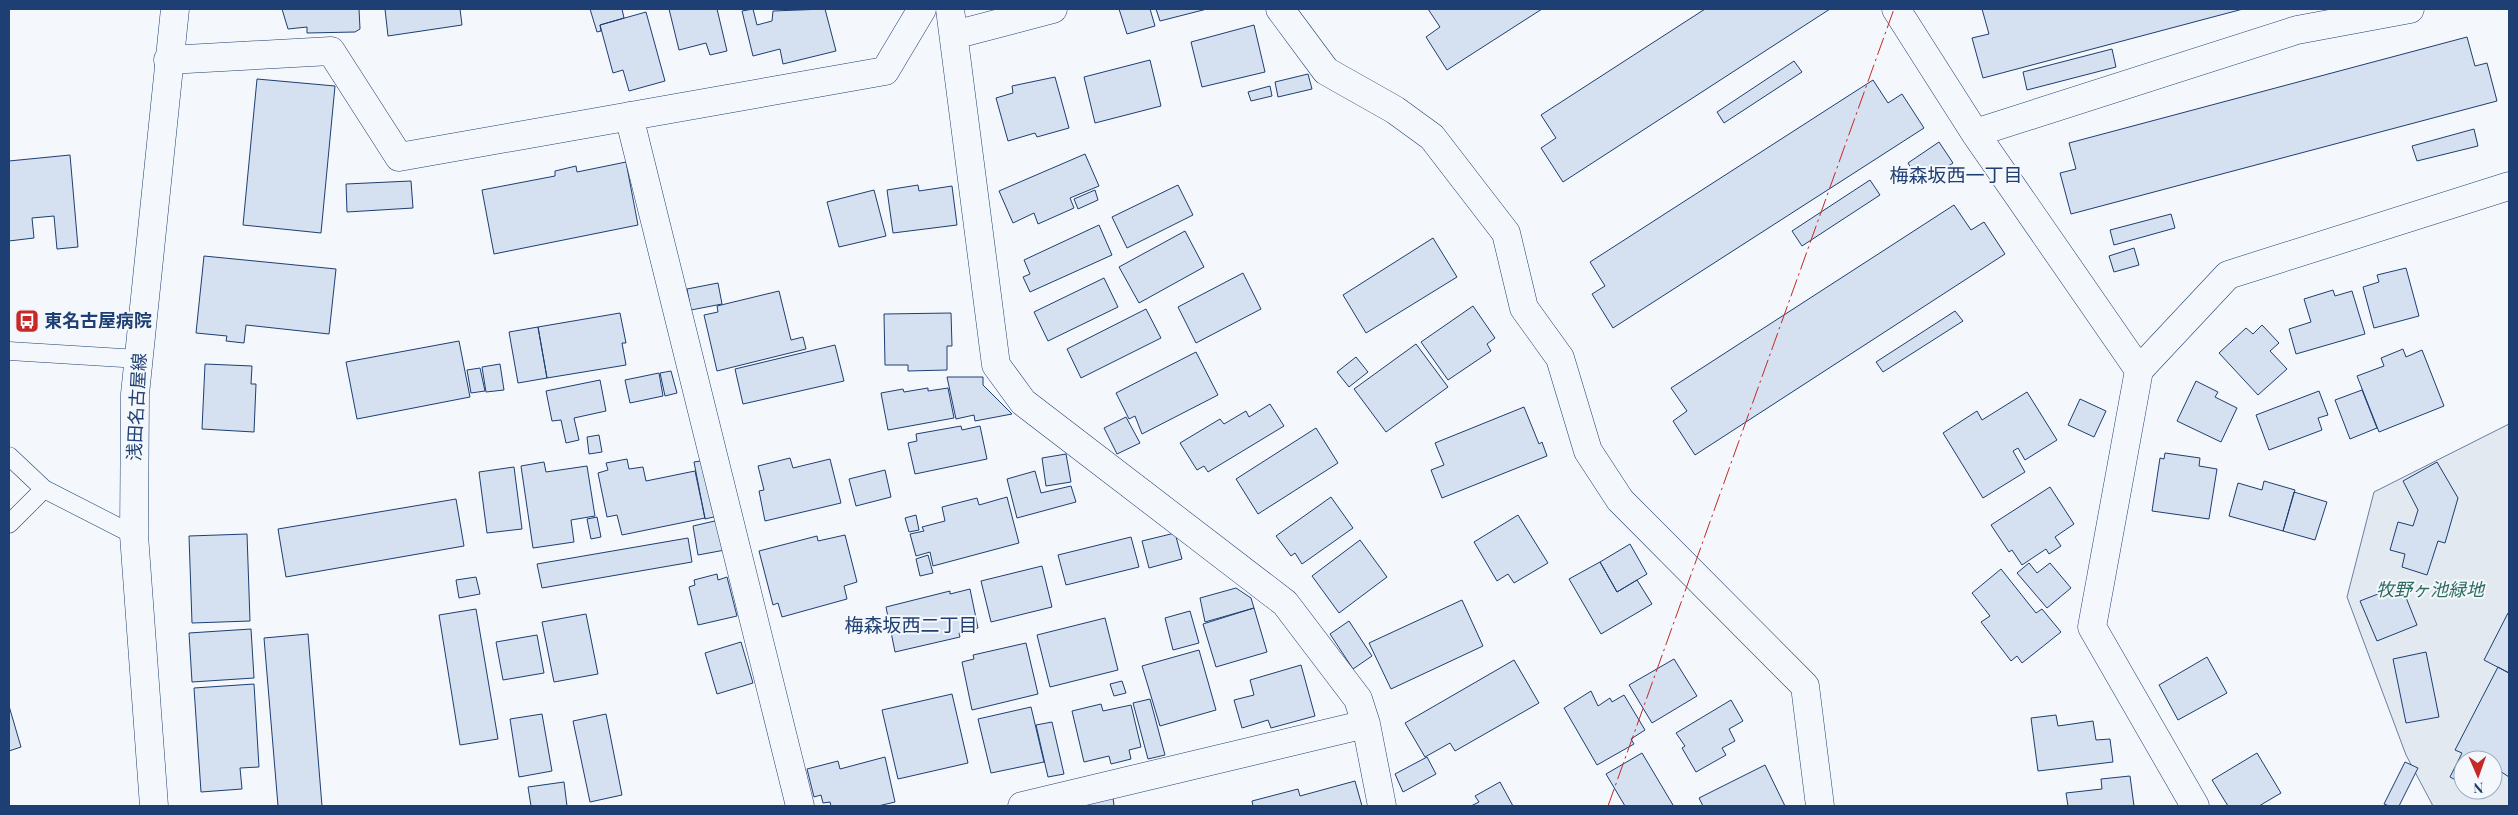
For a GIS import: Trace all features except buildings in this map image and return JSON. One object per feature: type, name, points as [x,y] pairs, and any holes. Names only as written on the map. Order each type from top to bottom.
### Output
[{"type":"street","name":"浅田名古屋線","points":[[154,806],[134,535],[135,394],[168,60],[175,9]]},
{"type":"street","points":[[168,60],[331,51],[399,157],[886,71],[922,9]]},
{"type":"street","points":[[950,9],[996,365],[1023,402],[1285,603],[1358,699],[1366,724],[1382,806]]},
{"type":"street","points":[[954,35],[1053,9]]},
{"type":"street","points":[[1280,9],[1326,71],[1395,110],[1432,137],[1506,233],[1524,308],[1560,358],[1588,452],[1620,500],[1805,686],[1820,806]]},
{"type":"street","points":[[1896,9],[1975,132],[2139,370]]},
{"type":"street","points":[[1975,132],[2297,30],[2410,9]]},
{"type":"street","points":[[629,116],[800,806]]},
{"type":"street","points":[[2195,806],[2092,627],[2139,370],[2228,275],[2509,186]]},
{"type":"street","points":[[1022,806],[1366,724]]},
{"type":"lane","points":[[9,351],[139,359]]},
{"type":"lane","points":[[9,456],[44,489],[134,535]]},
{"type":"lane","points":[[9,524],[44,489]]},
{"type":"green space","name":"牧野ヶ池緑地","points":[[2509,424],[2509,806],[2433,806],[2406,755],[2347,597],[2374,492]]},
{"type":"power","points":[[1608,806],[1894,9]]},
{"type":"place","name":"東名古屋病院","points":[[27,321]]},
{"type":"district","name":"梅森坂西一丁目","points":[[1956,175]]},
{"type":"district","name":"梅森坂西二丁目","points":[[911,625]]}]
